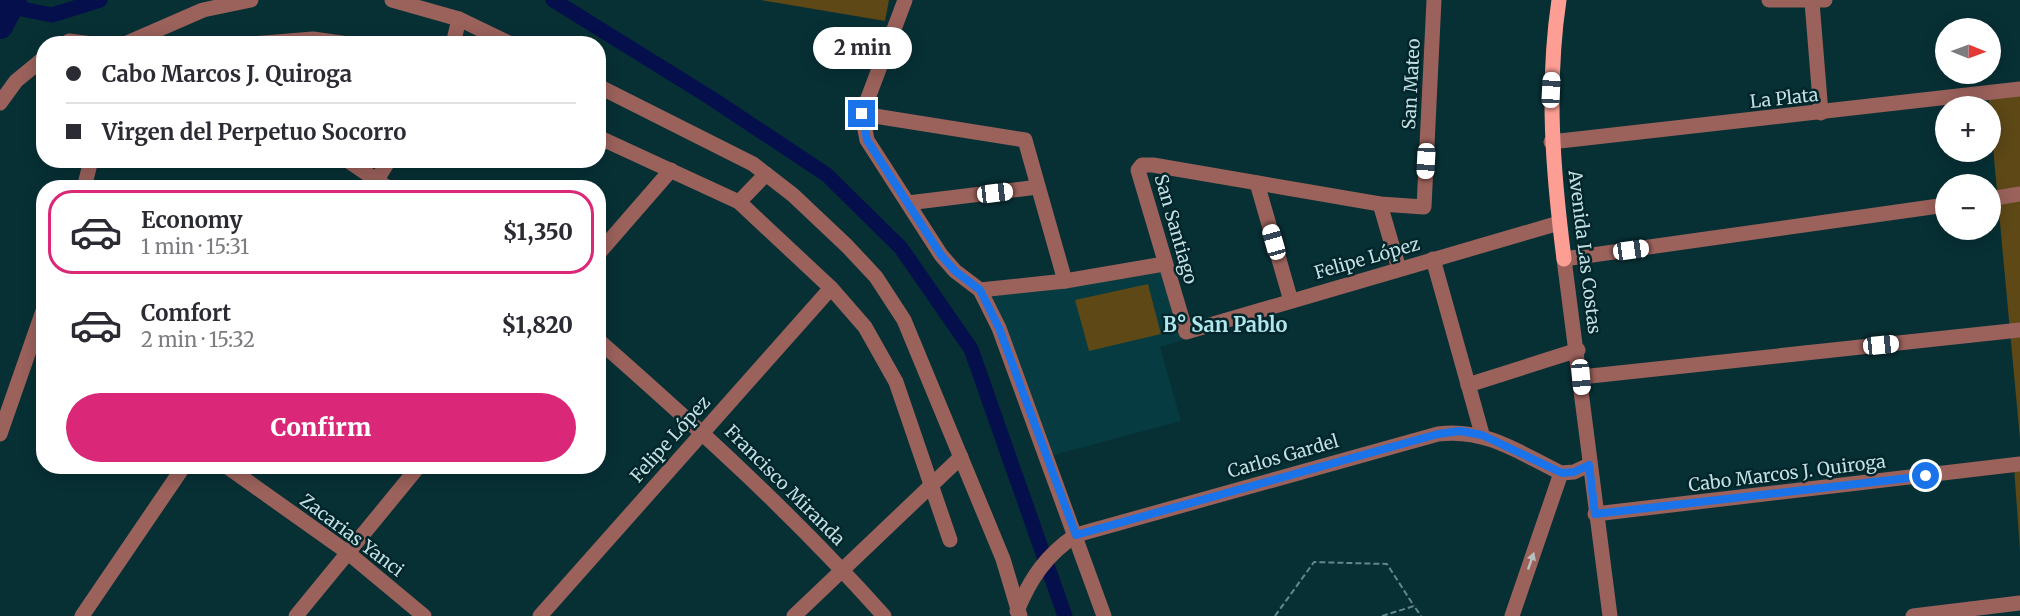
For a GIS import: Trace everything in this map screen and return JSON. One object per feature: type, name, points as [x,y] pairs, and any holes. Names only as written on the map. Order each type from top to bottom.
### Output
[{"type":"main road","name":"Avenida Las Costas","points":[[1558,0],[1554,34],[1551,142],[1564,259]]},
{"type":"street","points":[[143,36],[203,10],[251,0]]},
{"type":"street","points":[[392,0],[459,19],[494,36]]},
{"type":"street","points":[[905,0],[862,114],[867,140],[941,255],[955,271],[980,290],[999,328],[1104,616]]},
{"type":"street","name":"San Mateo","points":[[1380,204],[1424,207],[1434,0]]},
{"type":"street","points":[[1769,0],[1819,1],[1821,113]]},
{"type":"street","points":[[455,36],[459,19]]},
{"type":"street","points":[[0,104],[16,81],[36,65]]},
{"type":"street","name":"La Plata","points":[[1551,142],[2020,89]]},
{"type":"street","points":[[606,90],[705,137],[753,164],[847,246],[876,277],[904,320],[1003,559],[1018,614]]},
{"type":"street","points":[[862,114],[1025,140],[1065,281]]},
{"type":"street","points":[[606,141],[739,202],[831,288],[866,327],[896,382],[950,540]]},
{"type":"street","name":"San Santiago","points":[[1186,332],[1138,170],[1142,165],[1153,165],[1257,183]]},
{"type":"street","points":[[357,168],[373,180]]},
{"type":"street","points":[[606,245],[671,170]]},
{"type":"street","points":[[739,202],[766,174]]},
{"type":"street","points":[[1291,301],[1257,183],[1380,204],[1399,269]]},
{"type":"street","points":[[908,203],[1038,188]]},
{"type":"street","points":[[2001,197],[2020,194]]},
{"type":"street","points":[[1564,259],[1935,207]]},
{"type":"street","name":"Felipe López","points":[[1186,332],[1559,223]]},
{"type":"street","name":"Avenida Las Costas","points":[[1564,259],[1578,350],[1589,465],[1610,616]]},
{"type":"street","points":[[1433,260],[1482,435]]},
{"type":"street","points":[[980,290],[1065,281],[1164,264]]},
{"type":"street","name":"Felipe López","points":[[540,616],[831,288]]},
{"type":"street","points":[[1581,377],[2020,330]]},
{"type":"street","points":[[0,435],[36,345]]},
{"type":"street","name":"Francisco Miranda","points":[[606,347],[702,432],[842,569],[884,616]]},
{"type":"street","points":[[1468,385],[1578,350]]},
{"type":"street","name":"Carlos Gardel","points":[[1018,614],[1033,576],[1045,560],[1076,535],[1438,434],[1460,431],[1482,435],[1562,473]]},
{"type":"street","points":[[794,616],[961,457]]},
{"type":"street","name":"Cabo Marcos J. Quiroga","points":[[1595,514],[2020,464]]},
{"type":"street","points":[[1512,616],[1562,473],[1574,472],[1589,465]]},
{"type":"street","points":[[82,616],[179,474]]},
{"type":"street","name":"Zacarias Yanci","points":[[237,474],[347,552],[424,616]]},
{"type":"street","points":[[296,616],[412,474]]},
{"type":"street","points":[[1913,616],[2020,603]]},
{"type":"path","points":[[1275,616],[1314,562],[1387,564],[1421,616]]},
{"type":"path","points":[[1382,616],[1414,606]]},
{"type":"shaded area","points":[[761,0],[889,0],[885,21]]},
{"type":"shaded area","points":[[2020,90],[2020,439],[2001,234],[2001,174],[1995,174],[1994,162],[2001,162],[2001,96],[1988,96],[1988,93]]},
{"type":"shaded area","points":[[1161,267],[1186,339],[1160,347],[1181,421],[1050,456],[987,296]]},
{"type":"shaded area","points":[[1148,284],[1161,334],[1089,351],[1075,300]]},
{"type":"shaded area","points":[[2020,466],[2020,550],[2014,467]]},
{"type":"waterway","points":[[0,26],[14,0]]},
{"type":"waterway","points":[[12,7],[52,15],[100,0]]},
{"type":"waterway","points":[[553,0],[711,98],[827,175],[901,248],[971,349],[1065,616]]},
{"type":"district","name":"B° San Pablo","points":[[1225,324]]},
{"type":"route","points":[[862,114],[867,140],[941,255],[955,271],[980,290],[999,328],[1076,535],[1355,456],[1438,434],[1460,431],[1482,435],[1562,473],[1574,472],[1589,465],[1595,514],[1926,476]]}]
